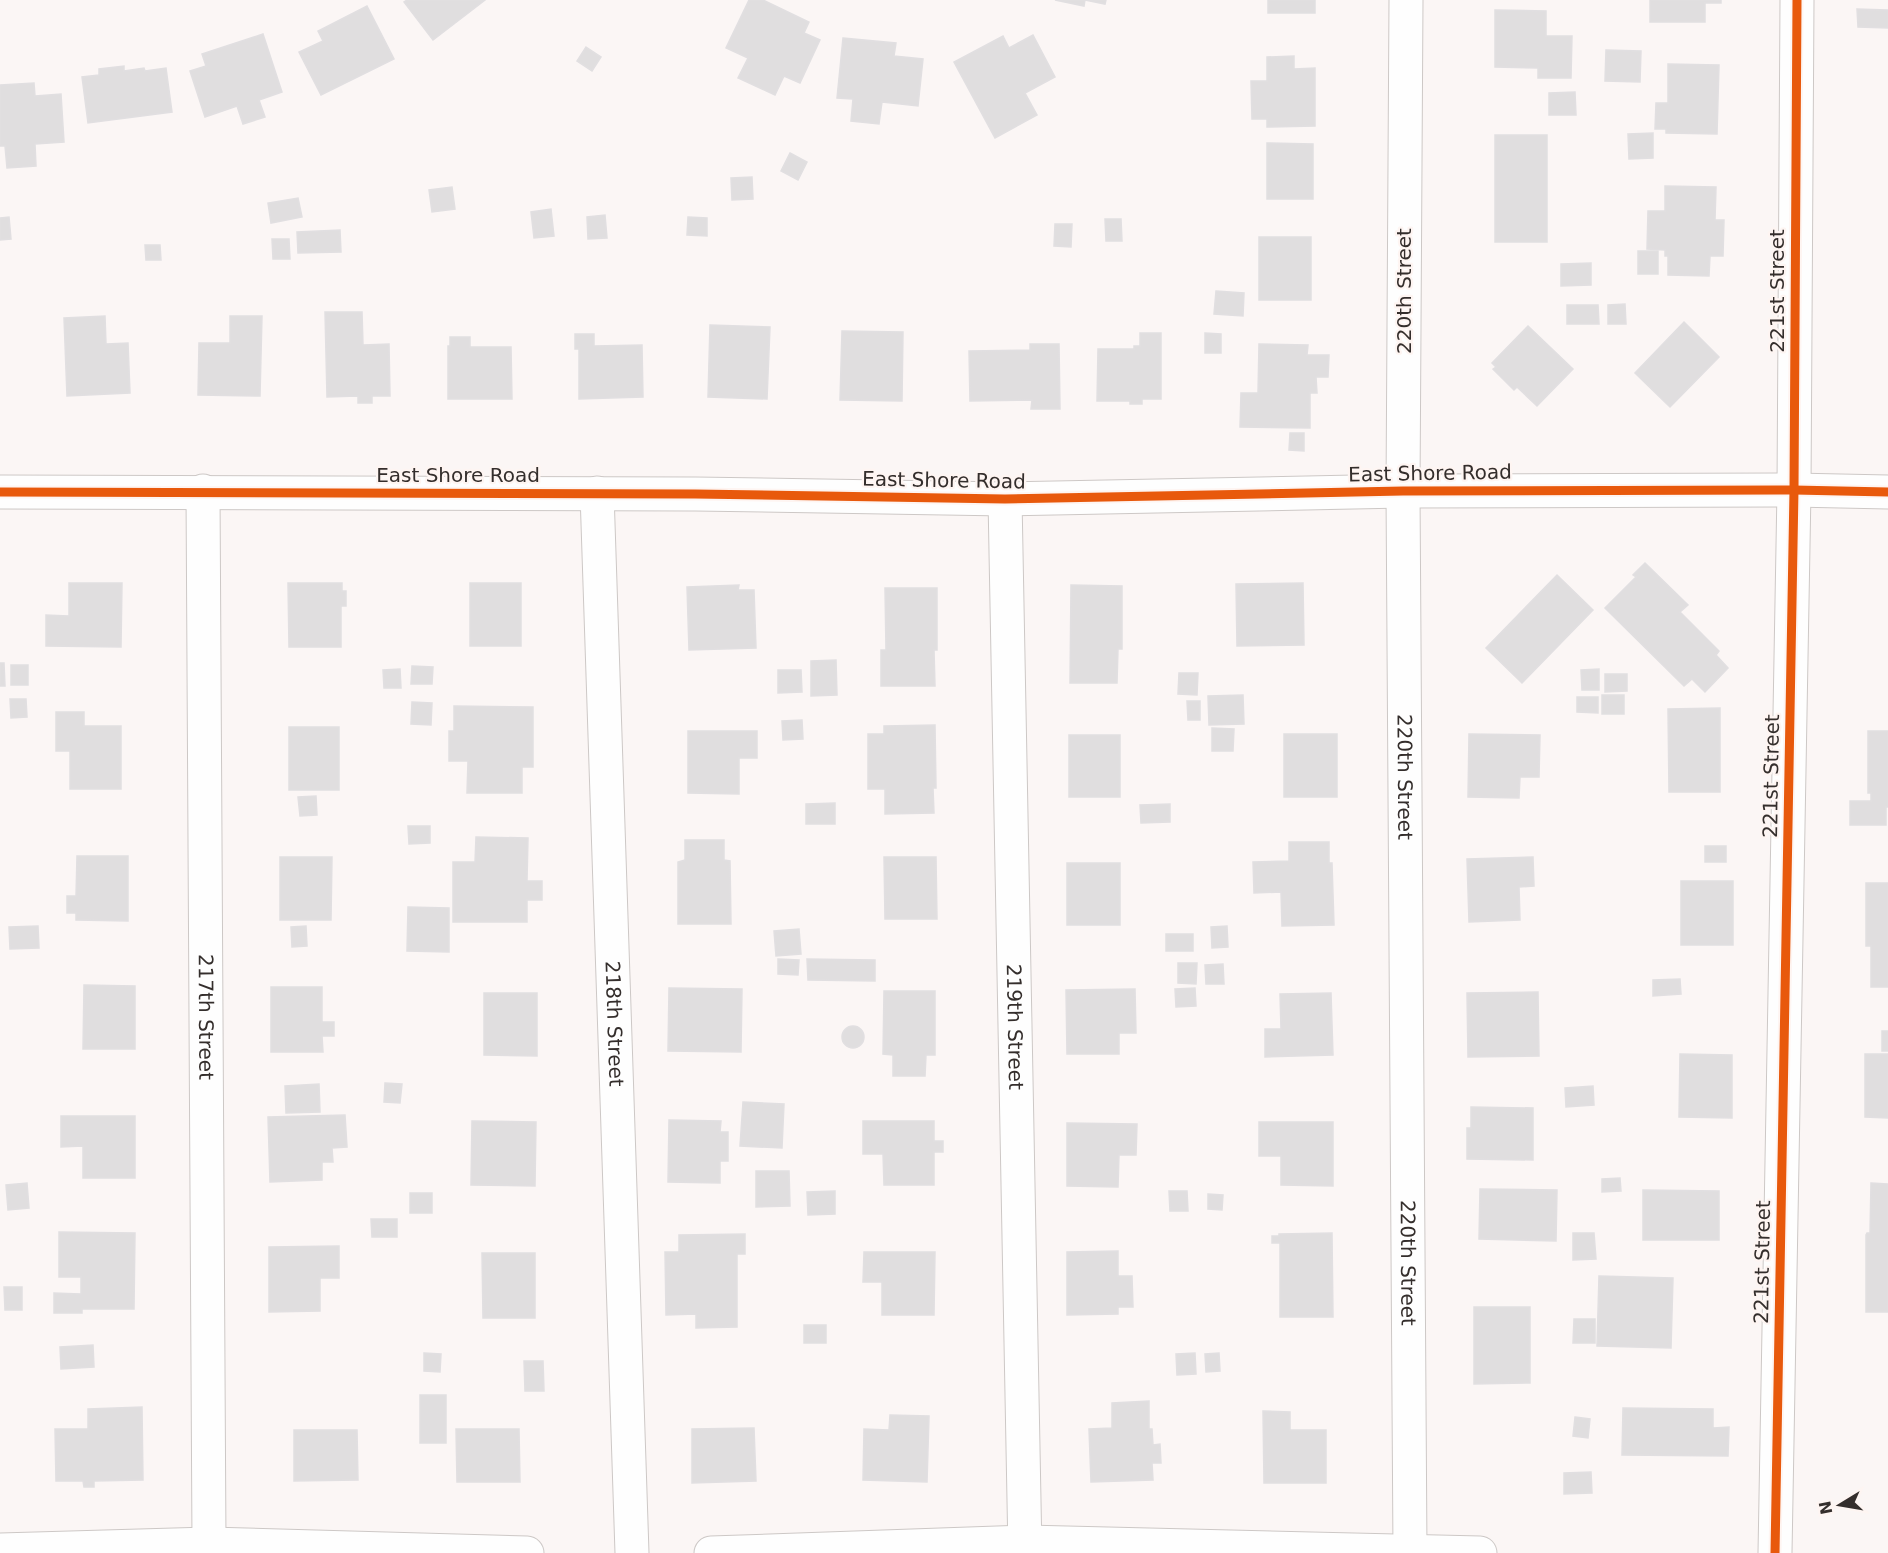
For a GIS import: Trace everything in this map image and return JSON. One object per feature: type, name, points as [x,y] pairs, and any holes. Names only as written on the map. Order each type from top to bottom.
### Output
[{"type":"street","name":"220th Street","points":[[1406,0],[1402,491],[1410,1552]]},
{"type":"street","name":"221st Street","points":[[1775,1553],[1794,490],[1797,0]]},
{"type":"street","name":"East Shore Road","points":[[0,492],[597,493],[1005,500],[1402,491],[1794,490],[1888,492]]},
{"type":"street","name":"217th Street","points":[[203,491],[209,1544]]},
{"type":"street","name":"218th Street","points":[[597,493],[632,1553]]},
{"type":"street","name":"219th Street","points":[[1005,500],[1026,1547]]},
{"type":"street","points":[[0,1550],[209,1544],[527,1553]]},
{"type":"street","points":[[711,1553],[1026,1547],[1480,1553]]},
{"type":"building","points":[[407,0],[485,0],[433,40],[404,2]]},
{"type":"building","points":[[749,0],[763,0],[809,22],[804,33],[820,40],[800,83],[784,76],[775,95],[738,78],[748,58],[726,48]]},
{"type":"building","points":[[1055,0],[1085,0],[1084,6]]},
{"type":"building","points":[[1085,0],[1106,0],[1105,4]]},
{"type":"building","points":[[1268,0],[1315,0],[1315,13],[1268,13]]},
{"type":"building","points":[[1650,0],[1721,0],[1721,3],[1705,3],[1705,22],[1650,22]]},
{"type":"building","points":[[367,6],[394,59],[321,95],[299,52],[323,41],[318,31]]},
{"type":"building","points":[[1857,9],[1888,10],[1888,28],[1858,27]]},
{"type":"building","points":[[1495,10],[1546,11],[1546,36],[1572,36],[1571,78],[1538,78],[1538,68],[1495,67]]},
{"type":"building","points":[[263,34],[282,92],[259,100],[265,117],[243,124],[237,106],[205,117],[190,71],[206,66],[202,54]]},
{"type":"building","points":[[1033,35],[1055,77],[1025,93],[1037,115],[995,138],[954,62],[1003,36],[1009,48]]},
{"type":"building","points":[[843,38],[896,43],[894,56],[923,59],[918,106],[882,102],[879,124],[851,121],[853,99],[837,98]]},
{"type":"building","points":[[586,47],[601,57],[592,71],[577,61]]},
{"type":"building","points":[[1606,50],[1641,51],[1640,82],[1605,81]]},
{"type":"building","points":[[1294,56],[1294,69],[1315,68],[1315,126],[1267,127],[1267,119],[1252,119],[1251,81],[1267,81],[1267,57]]},
{"type":"building","points":[[1668,64],[1719,65],[1717,134],[1666,133],[1666,129],[1655,129],[1656,103],[1668,103]]},
{"type":"building","points":[[124,66],[124,71],[166,68],[172,112],[88,123],[82,77],[99,75],[99,69]]},
{"type":"building","points":[[34,83],[35,96],[61,94],[64,142],[35,144],[36,166],[7,168],[5,146],[0,146],[0,85]]},
{"type":"building","points":[[1575,92],[1576,115],[1549,115],[1549,93]]},
{"type":"building","points":[[1653,133],[1653,158],[1629,159],[1628,134]]},
{"type":"building","points":[[1495,135],[1547,135],[1547,242],[1495,242]]},
{"type":"building","points":[[1267,143],[1313,144],[1313,199],[1267,199]]},
{"type":"building","points":[[790,153],[807,162],[798,180],[781,171]]},
{"type":"building","points":[[752,177],[753,199],[732,200],[731,178]]},
{"type":"building","points":[[1665,186],[1716,187],[1715,220],[1724,220],[1723,256],[1710,256],[1709,276],[1668,275],[1668,256],[1665,256],[1665,250],[1647,249],[1648,211],[1665,211]]},
{"type":"building","points":[[452,187],[455,209],[432,212],[429,190]]},
{"type":"building","points":[[298,198],[302,217],[271,223],[268,203]]},
{"type":"building","points":[[551,209],[554,236],[534,238],[531,212]]},
{"type":"building","points":[[605,215],[607,238],[588,239],[587,217]]},
{"type":"building","points":[[9,217],[11,239],[0,240],[0,218]]},
{"type":"building","points":[[688,217],[707,218],[707,236],[687,235]]},
{"type":"building","points":[[1105,219],[1121,219],[1122,241],[1106,241]]},
{"type":"building","points":[[1055,224],[1072,224],[1071,247],[1054,246]]},
{"type":"building","points":[[340,230],[341,252],[298,253],[297,232]]},
{"type":"building","points":[[1259,237],[1311,237],[1311,300],[1259,300]]},
{"type":"building","points":[[272,239],[289,239],[290,259],[273,259]]},
{"type":"building","points":[[145,245],[160,245],[161,260],[146,260]]},
{"type":"building","points":[[1638,251],[1658,251],[1658,274],[1638,274]]},
{"type":"building","points":[[1591,263],[1591,285],[1561,286],[1561,264]]},
{"type":"building","points":[[1216,291],[1244,293],[1243,316],[1214,314]]},
{"type":"building","points":[[1625,304],[1626,324],[1608,324],[1608,305]]},
{"type":"building","points":[[1567,305],[1598,305],[1599,324],[1567,324]]},
{"type":"building","points":[[325,312],[362,312],[363,345],[389,344],[390,396],[372,396],[372,403],[358,403],[358,396],[327,397]]},
{"type":"building","points":[[105,316],[106,344],[128,343],[130,393],[67,396],[64,318]]},
{"type":"building","points":[[230,316],[262,316],[260,396],[198,395],[199,343],[230,343]]},
{"type":"building","points":[[1684,322],[1719,357],[1670,407],[1635,373]]},
{"type":"building","points":[[710,325],[770,327],[767,399],[708,397]]},
{"type":"building","points":[[1528,326],[1573,369],[1537,406],[1517,387],[1514,390],[1493,369],[1496,367],[1492,363]]},
{"type":"building","points":[[842,331],[903,332],[902,401],[840,400]]},
{"type":"building","points":[[1140,333],[1161,333],[1161,399],[1142,399],[1142,404],[1130,404],[1130,401],[1097,401],[1098,349],[1134,349],[1134,346],[1140,346]]},
{"type":"building","points":[[1205,333],[1221,334],[1221,353],[1205,353]]},
{"type":"building","points":[[575,334],[594,334],[594,346],[642,345],[643,397],[579,399],[579,349],[575,349]]},
{"type":"building","points":[[450,337],[470,337],[470,347],[511,347],[512,399],[448,399]]},
{"type":"building","points":[[1030,344],[1059,344],[1060,409],[1031,409],[1032,400],[970,401],[969,351],[1030,350]]},
{"type":"building","points":[[1259,344],[1308,345],[1307,355],[1329,355],[1328,377],[1316,377],[1317,393],[1310,393],[1310,428],[1240,427],[1241,393],[1258,393]]},
{"type":"building","points":[[1290,433],[1304,433],[1304,451],[1289,450]]},
{"type":"building","points":[[1645,563],[1688,605],[1680,612],[1719,651],[1716,655],[1728,668],[1705,692],[1692,679],[1684,686],[1605,608],[1636,577],[1633,575]]},
{"type":"building","points":[[1557,575],[1593,610],[1522,683],[1486,648]]},
{"type":"building","points":[[69,583],[122,583],[121,647],[46,646],[46,615],[69,616]]},
{"type":"building","points":[[288,583],[342,583],[342,591],[346,591],[346,606],[341,606],[341,647],[289,647]]},
{"type":"building","points":[[470,583],[521,583],[521,646],[470,646]]},
{"type":"building","points":[[1303,583],[1304,645],[1237,646],[1236,584]]},
{"type":"building","points":[[739,585],[738,590],[754,590],[756,648],[689,650],[687,587]]},
{"type":"building","points":[[1071,585],[1122,586],[1122,649],[1118,649],[1117,683],[1070,683]]},
{"type":"building","points":[[885,588],[937,588],[935,686],[881,686],[881,650],[886,650]]},
{"type":"building","points":[[836,660],[837,695],[811,696],[811,661]]},
{"type":"building","points":[[0,663],[4,663],[5,686],[0,686]]},
{"type":"building","points":[[11,665],[28,665],[28,685],[11,685]]},
{"type":"building","points":[[412,666],[433,667],[432,684],[411,684]]},
{"type":"building","points":[[400,669],[401,688],[384,688],[383,670]]},
{"type":"building","points":[[1599,669],[1599,690],[1582,690],[1581,670]]},
{"type":"building","points":[[778,670],[801,670],[802,692],[778,693]]},
{"type":"building","points":[[1179,673],[1198,673],[1197,695],[1178,694]]},
{"type":"building","points":[[1605,674],[1627,674],[1627,691],[1605,692]]},
{"type":"building","points":[[1243,695],[1244,724],[1209,725],[1208,696]]},
{"type":"building","points":[[1602,695],[1624,695],[1624,714],[1602,714]]},
{"type":"building","points":[[1577,697],[1598,697],[1598,713],[1577,712]]},
{"type":"building","points":[[10,699],[26,699],[27,717],[11,718]]},
{"type":"building","points":[[1187,701],[1200,701],[1200,720],[1188,720]]},
{"type":"building","points":[[412,702],[432,703],[431,725],[411,724]]},
{"type":"building","points":[[454,706],[533,707],[533,767],[522,767],[522,793],[467,793],[468,761],[449,761],[449,731],[454,731]]},
{"type":"building","points":[[1720,708],[1720,792],[1669,792],[1668,709]]},
{"type":"building","points":[[56,712],[84,712],[84,726],[121,726],[121,789],[70,789],[70,751],[56,751]]},
{"type":"building","points":[[802,720],[803,739],[783,740],[782,721]]},
{"type":"building","points":[[935,725],[934,813],[885,814],[885,789],[868,789],[868,734],[884,734],[884,726]]},
{"type":"building","points":[[289,727],[339,727],[339,790],[289,790]]},
{"type":"building","points":[[1212,728],[1234,729],[1233,751],[1212,751]]},
{"type":"building","points":[[688,731],[757,731],[757,758],[739,758],[739,794],[688,793]]},
{"type":"building","points":[[1868,731],[1888,731],[1886,825],[1850,825],[1850,801],[1871,801],[1871,793],[1868,793]]},
{"type":"building","points":[[1284,734],[1337,734],[1337,797],[1284,797]]},
{"type":"building","points":[[1469,734],[1540,735],[1539,777],[1520,777],[1519,798],[1468,797]]},
{"type":"building","points":[[1069,735],[1120,735],[1120,797],[1069,797]]},
{"type":"building","points":[[316,796],[317,815],[300,816],[298,797]]},
{"type":"building","points":[[835,803],[835,824],[806,824],[806,804]]},
{"type":"building","points":[[1170,804],[1170,822],[1141,823],[1140,805]]},
{"type":"building","points":[[408,826],[430,826],[430,843],[409,844]]},
{"type":"building","points":[[476,837],[528,838],[527,881],[542,881],[542,900],[527,900],[527,922],[453,922],[453,862],[475,862]]},
{"type":"building","points":[[685,840],[724,840],[724,860],[730,861],[731,924],[678,924],[678,862],[685,860]]},
{"type":"building","points":[[1289,842],[1329,842],[1334,925],[1282,926],[1281,892],[1254,893],[1253,862],[1289,861]]},
{"type":"building","points":[[1705,846],[1726,846],[1726,862],[1705,862]]},
{"type":"building","points":[[77,856],[128,856],[128,921],[76,920],[76,913],[67,913],[67,896],[76,896]]},
{"type":"building","points":[[280,857],[332,857],[331,920],[280,920]]},
{"type":"building","points":[[884,857],[936,857],[937,919],[885,919]]},
{"type":"building","points":[[1533,857],[1534,886],[1519,887],[1520,920],[1469,922],[1467,859]]},
{"type":"building","points":[[1067,863],[1120,863],[1120,925],[1067,925]]},
{"type":"building","points":[[1681,881],[1733,881],[1733,945],[1681,945]]},
{"type":"building","points":[[1866,883],[1888,883],[1888,987],[1871,987],[1871,946],[1866,946]]},
{"type":"building","points":[[408,907],[449,908],[449,952],[407,951]]},
{"type":"building","points":[[38,926],[39,948],[10,949],[9,927]]},
{"type":"building","points":[[306,926],[307,946],[292,947],[291,927]]},
{"type":"building","points":[[1227,926],[1228,947],[1212,948],[1211,927]]},
{"type":"building","points":[[799,929],[801,954],[776,956],[774,931]]},
{"type":"building","points":[[1166,934],[1193,934],[1193,951],[1166,951]]},
{"type":"building","points":[[778,959],[799,960],[798,975],[778,974]]},
{"type":"building","points":[[807,959],[875,960],[875,981],[808,980]]},
{"type":"building","points":[[1178,963],[1197,963],[1196,984],[1178,983]]},
{"type":"building","points":[[1223,964],[1224,984],[1206,984],[1205,965]]},
{"type":"building","points":[[1680,979],[1681,994],[1653,996],[1653,980]]},
{"type":"building","points":[[84,985],[135,986],[135,1049],[83,1049]]},
{"type":"building","points":[[271,987],[322,987],[322,1022],[334,1022],[334,1036],[322,1036],[323,1052],[271,1052]]},
{"type":"building","points":[[669,988],[742,989],[741,1052],[668,1051]]},
{"type":"building","points":[[1195,988],[1196,1006],[1176,1007],[1175,989]]},
{"type":"building","points":[[1135,989],[1136,1033],[1119,1033],[1119,1054],[1067,1054],[1066,990]]},
{"type":"building","points":[[884,991],[935,991],[935,1055],[926,1055],[925,1076],[893,1076],[893,1055],[883,1054]]},
{"type":"building","points":[[1538,992],[1539,1056],[1468,1057],[1467,993]]},
{"type":"building","points":[[484,993],[537,993],[537,1056],[484,1055]]},
{"type":"building","points":[[1331,993],[1333,1055],[1265,1057],[1265,1029],[1281,1029],[1280,994]]},
{"type":"building","points":[[849,1026],[857,1026],[864,1033],[864,1041],[857,1048],[849,1048],[842,1041],[842,1033]]},
{"type":"building","points":[[1882,1031],[1888,1031],[1888,1051],[1882,1051]]},
{"type":"building","points":[[1680,1054],[1732,1055],[1732,1118],[1679,1117]]},
{"type":"building","points":[[1865,1054],[1888,1054],[1888,1118],[1865,1117]]},
{"type":"building","points":[[385,1083],[402,1084],[400,1103],[384,1102]]},
{"type":"building","points":[[319,1084],[320,1112],[286,1113],[285,1086]]},
{"type":"building","points":[[1593,1086],[1594,1105],[1566,1107],[1565,1088]]},
{"type":"building","points":[[743,1102],[784,1104],[782,1148],[740,1146]]},
{"type":"building","points":[[1471,1107],[1533,1108],[1533,1160],[1467,1159],[1467,1128],[1471,1128]]},
{"type":"building","points":[[345,1115],[347,1147],[332,1148],[333,1162],[322,1162],[322,1180],[270,1182],[268,1117]]},
{"type":"building","points":[[61,1116],[135,1116],[135,1178],[83,1178],[83,1146],[61,1147]]},
{"type":"building","points":[[669,1120],[721,1121],[720,1132],[728,1132],[728,1161],[720,1161],[720,1183],[668,1182]]},
{"type":"building","points":[[472,1121],[536,1122],[535,1186],[471,1185]]},
{"type":"building","points":[[863,1121],[934,1121],[934,1141],[943,1141],[943,1152],[934,1152],[934,1185],[884,1185],[883,1154],[863,1154]]},
{"type":"building","points":[[1259,1122],[1333,1122],[1333,1186],[1281,1185],[1281,1156],[1259,1156]]},
{"type":"building","points":[[1067,1123],[1137,1124],[1136,1155],[1119,1155],[1118,1187],[1067,1186]]},
{"type":"building","points":[[756,1171],[789,1171],[790,1206],[756,1207]]},
{"type":"building","points":[[1620,1178],[1621,1191],[1602,1192],[1602,1179]]},
{"type":"building","points":[[27,1183],[29,1208],[8,1210],[6,1185]]},
{"type":"building","points":[[1871,1183],[1888,1184],[1888,1312],[1866,1312],[1866,1235],[1870,1233]]},
{"type":"building","points":[[1480,1189],[1557,1190],[1556,1241],[1479,1239]]},
{"type":"building","points":[[1643,1190],[1719,1191],[1719,1240],[1643,1240]]},
{"type":"building","points":[[835,1191],[835,1214],[808,1215],[807,1192]]},
{"type":"building","points":[[1169,1191],[1187,1191],[1188,1211],[1170,1211]]},
{"type":"building","points":[[410,1193],[432,1193],[432,1213],[410,1213]]},
{"type":"building","points":[[1208,1194],[1223,1195],[1222,1210],[1208,1209]]},
{"type":"building","points":[[371,1219],[397,1219],[397,1237],[372,1237]]},
{"type":"building","points":[[59,1232],[135,1233],[134,1309],[82,1309],[82,1313],[54,1313],[54,1293],[81,1294],[81,1277],[59,1277]]},
{"type":"building","points":[[1332,1233],[1333,1317],[1280,1317],[1280,1243],[1272,1243],[1272,1236]]},
{"type":"building","points":[[1573,1233],[1594,1233],[1596,1259],[1573,1260]]},
{"type":"building","points":[[745,1234],[745,1254],[737,1254],[737,1327],[696,1328],[696,1314],[666,1315],[665,1252],[679,1252],[679,1235]]},
{"type":"building","points":[[339,1246],[339,1278],[320,1278],[320,1311],[269,1312],[269,1247]]},
{"type":"building","points":[[1118,1251],[1118,1276],[1132,1276],[1133,1307],[1118,1307],[1118,1314],[1067,1315],[1067,1252]]},
{"type":"building","points":[[864,1252],[935,1252],[934,1315],[882,1315],[882,1282],[863,1282]]},
{"type":"building","points":[[482,1253],[535,1253],[535,1318],[483,1318]]},
{"type":"building","points":[[1599,1276],[1673,1278],[1671,1348],[1597,1346]]},
{"type":"building","points":[[4,1287],[22,1287],[22,1310],[5,1310]]},
{"type":"building","points":[[1474,1307],[1530,1307],[1530,1383],[1474,1384]]},
{"type":"building","points":[[1574,1319],[1595,1319],[1595,1343],[1573,1343]]},
{"type":"building","points":[[804,1325],[826,1325],[826,1343],[804,1343]]},
{"type":"building","points":[[93,1345],[94,1367],[61,1369],[60,1347]]},
{"type":"building","points":[[424,1353],[441,1354],[440,1372],[424,1371]]},
{"type":"building","points":[[1195,1353],[1196,1374],[1177,1375],[1176,1354]]},
{"type":"building","points":[[1219,1353],[1220,1371],[1206,1372],[1205,1354]]},
{"type":"building","points":[[524,1361],[543,1361],[544,1391],[525,1391]]},
{"type":"building","points":[[420,1395],[446,1395],[446,1443],[420,1443]]},
{"type":"building","points":[[1149,1401],[1149,1429],[1152,1429],[1153,1445],[1160,1444],[1161,1463],[1152,1463],[1153,1480],[1091,1482],[1089,1429],[1112,1428],[1112,1403]]},
{"type":"building","points":[[142,1407],[143,1480],[94,1481],[94,1487],[84,1487],[83,1481],[56,1481],[55,1429],[88,1429],[88,1409]]},
{"type":"building","points":[[1623,1408],[1713,1409],[1713,1428],[1729,1427],[1728,1456],[1622,1455]]},
{"type":"building","points":[[1263,1411],[1290,1412],[1290,1430],[1326,1430],[1326,1483],[1264,1483]]},
{"type":"building","points":[[890,1415],[929,1416],[927,1482],[863,1480],[864,1429],[889,1430]]},
{"type":"building","points":[[1575,1417],[1590,1419],[1588,1438],[1573,1436]]},
{"type":"building","points":[[754,1428],[756,1481],[692,1483],[692,1429]]},
{"type":"building","points":[[456,1429],[519,1429],[520,1482],[457,1482]]},
{"type":"building","points":[[294,1430],[357,1430],[358,1480],[294,1481]]},
{"type":"building","points":[[1591,1472],[1592,1493],[1564,1494],[1564,1473]]},
{"type":"cycle path","points":[[1775,1553],[1794,490],[1797,0]]},
{"type":"cycle path","points":[[0,492],[695,494],[1005,499],[1403,491],[1794,490],[1888,492]]}]
